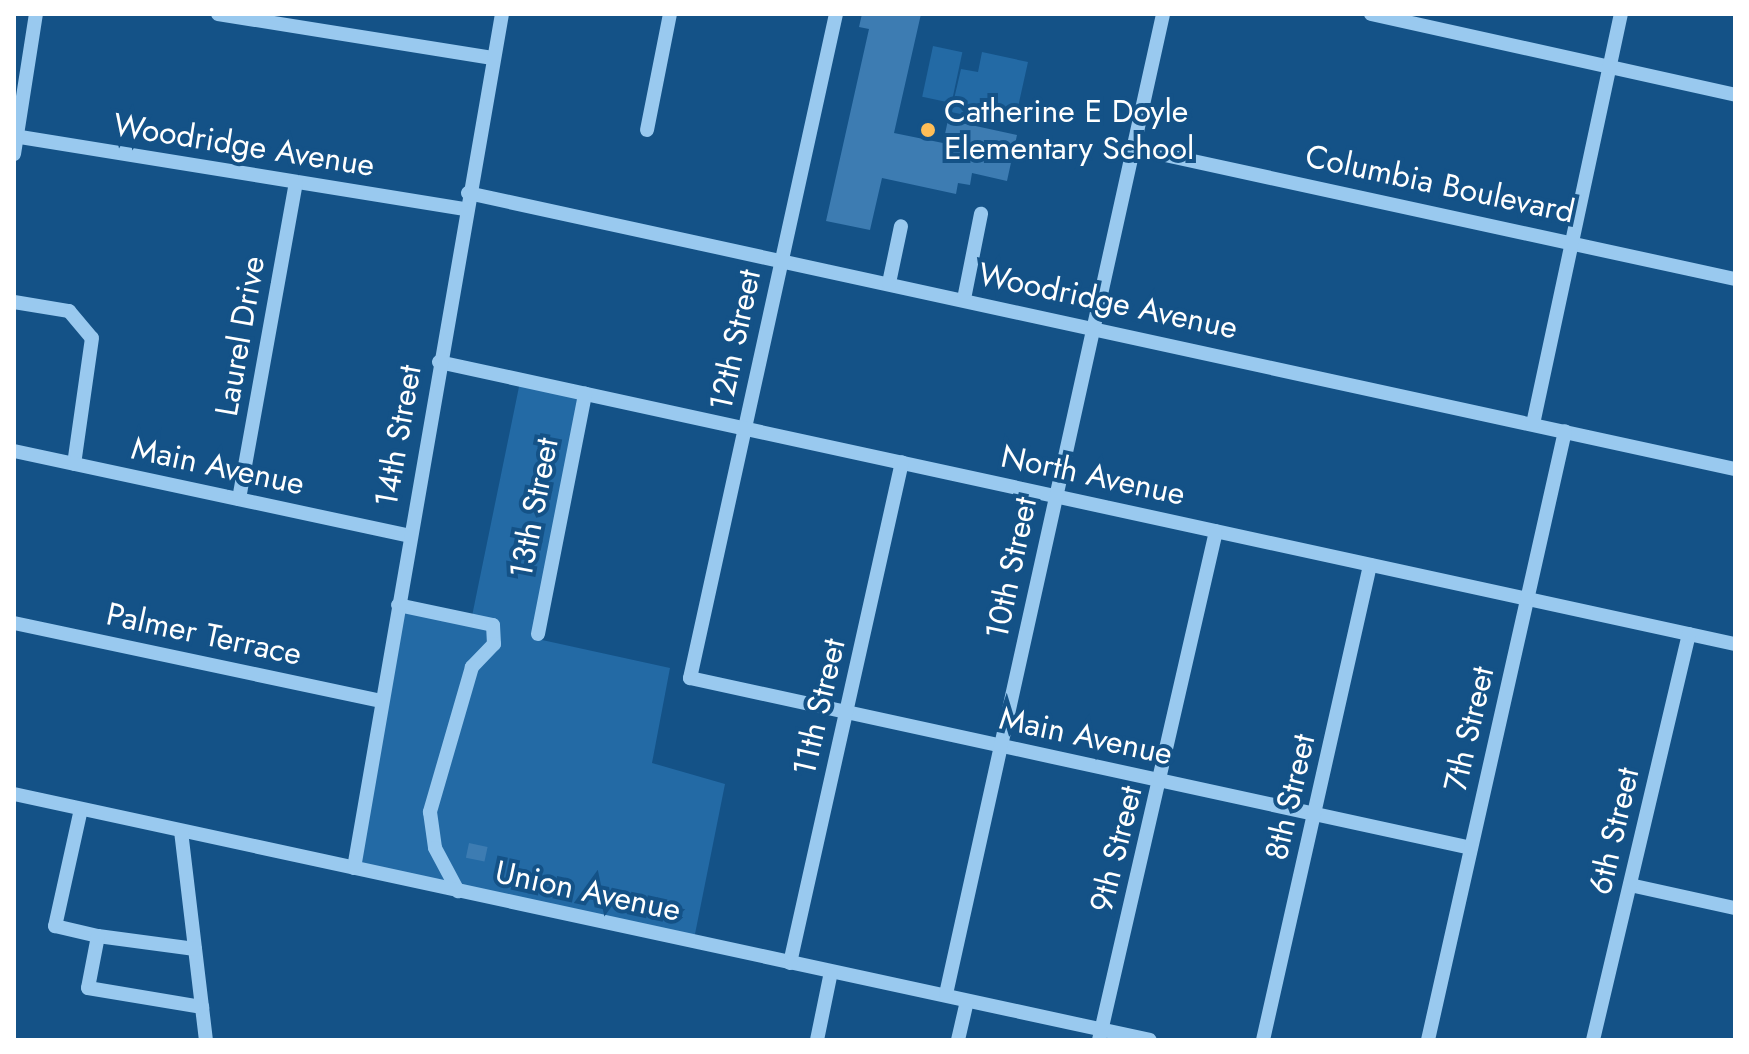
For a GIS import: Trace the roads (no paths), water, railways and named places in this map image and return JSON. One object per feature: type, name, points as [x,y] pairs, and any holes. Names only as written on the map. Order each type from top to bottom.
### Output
[{"type":"street","points":[[14,154],[36,14]]},
{"type":"street","points":[[218,14],[493,58]]},
{"type":"street","name":"14th Street","points":[[354,868],[465,209],[502,14]]},
{"type":"street","points":[[647,130],[670,14]]},
{"type":"street","name":"12th Street","points":[[690,678],[836,14]]},
{"type":"street","name":"10th Street","points":[[946,994],[1163,14]]},
{"type":"street","points":[[1371,14],[1735,95]]},
{"type":"street","points":[[1533,424],[1570,240],[1621,14]]},
{"type":"street","name":"Woodridge Avenue","points":[[16,136],[465,209]]},
{"type":"street","name":"Columbia Boulevard","points":[[1133,148],[1570,240],[1735,279]]},
{"type":"street","name":"Laurel Drive","points":[[239,499],[296,182]]},
{"type":"street","name":"Woodridge Avenue","points":[[468,193],[1094,326],[1735,469]]},
{"type":"street","points":[[964,299],[981,214]]},
{"type":"street","points":[[889,283],[901,226]]},
{"type":"street","points":[[14,302],[69,311],[92,338],[74,464]]},
{"type":"street","name":"North Avenue","points":[[439,362],[1735,644]]},
{"type":"street","name":"13th Street","points":[[538,634],[585,394]]},
{"type":"street","name":"7th Street","points":[[1428,1040],[1565,431]]},
{"type":"street","name":"Main Avenue","points":[[14,451],[410,536]]},
{"type":"street","name":"11th Street","points":[[790,963],[902,462]]},
{"type":"street","name":"9th Street","points":[[1100,1034],[1162,782],[1216,531]]},
{"type":"street","name":"8th Street","points":[[1263,1040],[1370,565]]},
{"type":"street","points":[[398,605],[493,625],[494,644],[472,667],[430,812],[435,848],[458,891]]},
{"type":"street","name":"Palmer Terrace","points":[[14,623],[382,701]]},
{"type":"street","name":"6th Street","points":[[1593,1040],[1689,634]]},
{"type":"street","name":"Main Avenue","points":[[690,678],[1471,848]]},
{"type":"street","name":"Union Avenue","points":[[14,794],[831,972],[946,994],[1100,1034],[1150,1040]]},
{"type":"street","points":[[81,809],[55,926],[98,936],[195,949]]},
{"type":"street","points":[[181,831],[206,1040]]},
{"type":"street","points":[[1630,885],[1735,908]]},
{"type":"street","points":[[98,936],[88,988],[202,1007]]},
{"type":"street","points":[[817,1040],[831,972]]},
{"type":"street","points":[[958,1040],[967,1001]]},
{"type":"place","name":"Catherine E Doyle Elementary School","points":[[928,130]]}]
